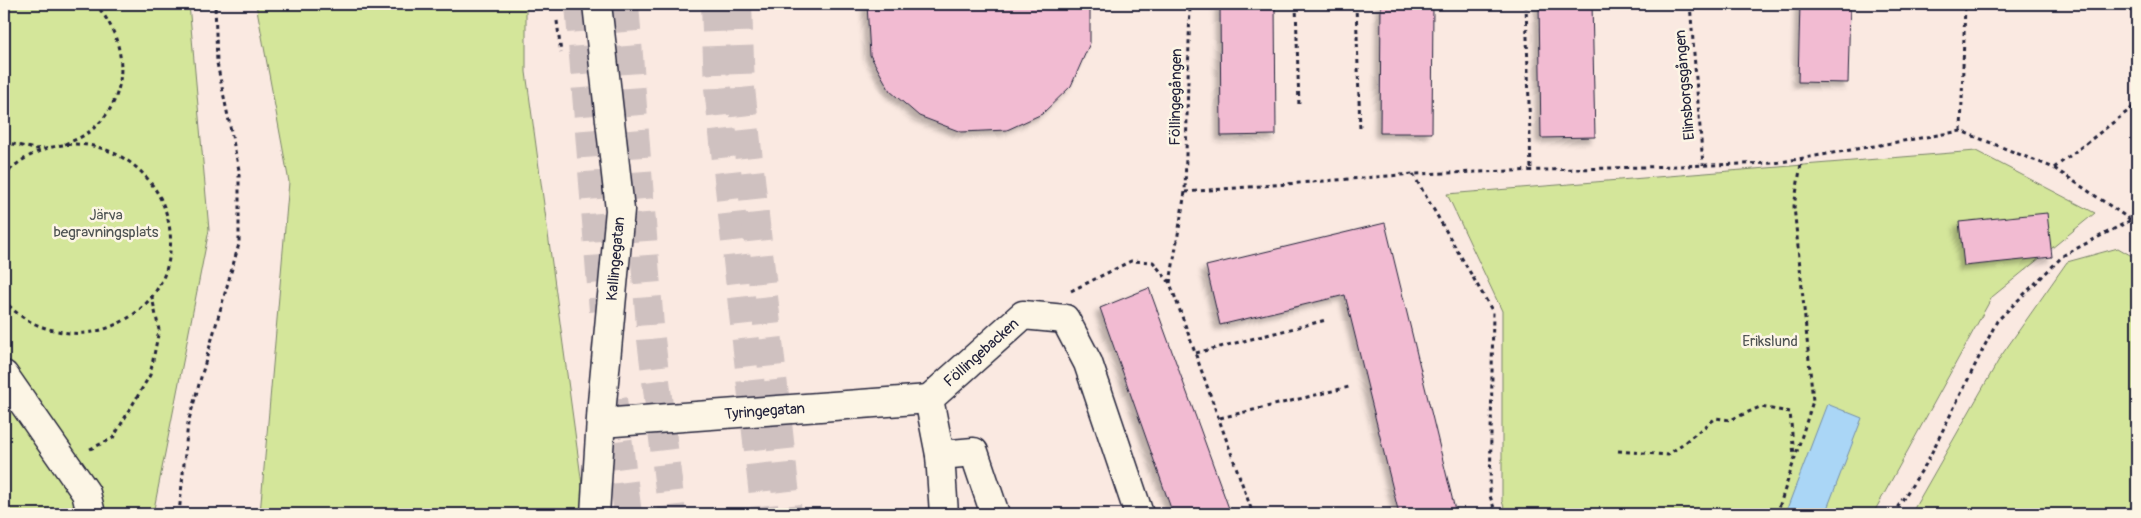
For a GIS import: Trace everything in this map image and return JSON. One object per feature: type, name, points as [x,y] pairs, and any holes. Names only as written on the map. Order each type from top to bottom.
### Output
[{"type":"street","name":"Kallingegatan","points":[[595,514],[620,210],[597,4]]},
{"type":"street","name":"Föllingebacken","points":[[929,399],[1022,315],[1065,319],[1088,363],[1139,514]]},
{"type":"street","points":[[4,375],[58,449],[86,493],[92,514]]},
{"type":"street","name":"Tyringegatan","points":[[601,423],[929,399]]},
{"type":"street","points":[[929,399],[940,455],[944,514]]},
{"type":"street","points":[[940,455],[974,452],[995,514]]},
{"type":"path","points":[[4,142],[35,149],[64,144],[86,134],[106,115],[118,91],[122,65],[118,40],[107,16],[95,4]]},
{"type":"path","points":[[179,514],[188,423],[239,244],[239,170],[217,63],[215,4]]},
{"type":"path","name":"Föllingegången","points":[[1170,283],[1185,192],[1190,4]]},
{"type":"path","points":[[1296,4],[1299,108]]},
{"type":"path","points":[[1356,4],[1360,130]]},
{"type":"path","points":[[1526,4],[1531,170]]},
{"type":"path","name":"Elinsborgsgången","points":[[1690,4],[1703,165]]},
{"type":"path","points":[[1961,131],[1965,4]]},
{"type":"path","points":[[557,21],[560,53]]},
{"type":"path","points":[[2054,168],[2137,104]]},
{"type":"path","points":[[1185,192],[1413,174],[1775,163],[1961,131],[2054,168],[2137,224]]},
{"type":"path","points":[[4,300],[14,312],[40,328],[71,334],[101,331],[129,318],[152,297],[166,269],[171,241],[167,212],[155,186],[136,164],[111,150],[83,144],[64,144]]},
{"type":"path","points":[[4,176],[27,156],[51,147]]},
{"type":"path","points":[[1777,514],[1813,401],[1794,206],[1802,158]]},
{"type":"path","points":[[1413,174],[1493,312],[1490,496],[1496,514]]},
{"type":"path","points":[[1893,514],[1926,464],[1997,321],[2064,255],[2137,217]]},
{"type":"path","points":[[1063,295],[1130,261],[1153,262],[1170,283],[1253,514]]},
{"type":"path","points":[[58,449],[86,451],[113,438],[150,375],[159,330],[152,297]]},
{"type":"path","points":[[1196,353],[1326,320]]},
{"type":"path","points":[[1220,418],[1349,387]]},
{"type":"path","points":[[1618,451],[1668,454],[1716,418],[1730,420],[1760,407],[1790,412],[1794,459]]},
{"type":"green space","name":"Järva begravningsplats","points":[[4,4],[189,4],[209,230],[153,514],[4,514]]},
{"type":"green space","points":[[256,4],[526,4],[526,72],[586,514],[260,514],[289,182]]},
{"type":"green space","name":"Erikslund","points":[[1976,151],[2095,213],[1992,297],[1873,514],[1506,514],[1502,501],[1502,311],[1447,194]]},
{"type":"green space","points":[[2118,248],[2137,259],[2137,514],[1911,514],[2001,356],[2067,262]]},
{"type":"water","points":[[1827,404],[1862,418],[1825,514],[1785,514]]},
{"type":"building","points":[[867,4],[1090,4],[1090,43],[1071,86],[1042,114],[1007,130],[961,132],[919,116],[890,91],[870,55]]},
{"type":"building","points":[[1220,4],[1275,4],[1276,135],[1221,136]]},
{"type":"building","points":[[1381,4],[1433,4],[1432,133],[1380,133]]},
{"type":"building","points":[[1539,4],[1592,4],[1595,137],[1541,138]]},
{"type":"building","points":[[1800,4],[1850,4],[1848,83],[1798,82]]},
{"type":"building","points":[[2047,213],[2052,257],[1964,266],[1959,222]]},
{"type":"building","points":[[1385,223],[1456,514],[1399,514],[1345,295],[1220,325],[1206,266]]},
{"type":"building","points":[[1149,288],[1231,514],[1173,514],[1100,308]]},
{"type":"tunnel","points":[[579,4],[603,311]]},
{"type":"tunnel","points":[[625,4],[651,339],[672,514]]},
{"type":"tunnel","points":[[715,4],[718,88],[765,514]]},
{"type":"tunnel","points":[[738,4],[741,88],[788,514]]},
{"type":"tunnel","points":[[613,399],[628,514]]}]
